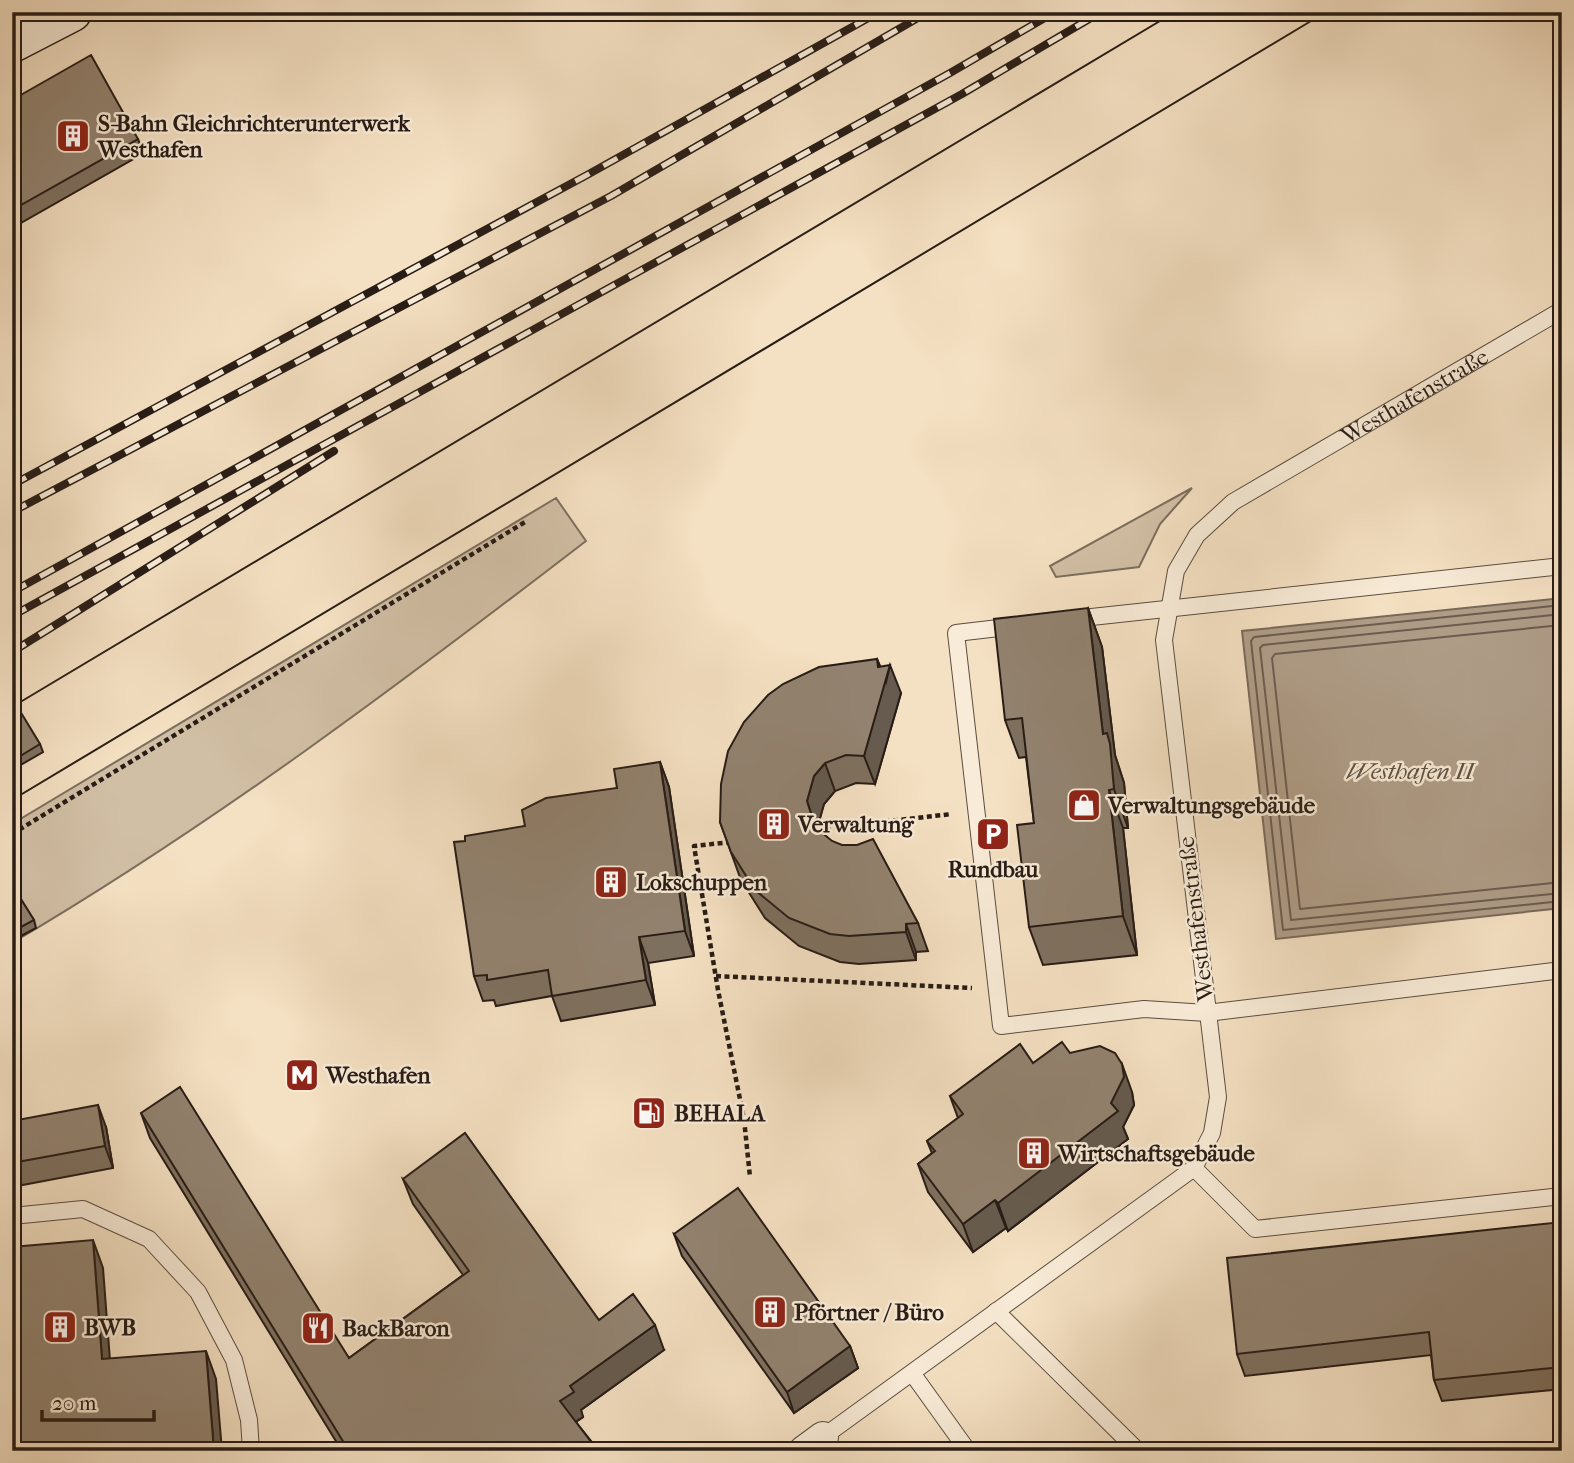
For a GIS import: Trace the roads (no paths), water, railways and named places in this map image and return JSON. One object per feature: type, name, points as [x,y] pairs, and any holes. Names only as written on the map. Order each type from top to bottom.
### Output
[{"type":"main road","points":[[12,43],[72,12]]},
{"type":"lane","name":"Westhafenstraße","points":[[814,1444],[1194,1168],[1212,1133],[1217,1097],[1164,640],[1177,571],[1197,536],[1233,502],[1562,310]]},
{"type":"lane","points":[[1060,621],[1562,566]]},
{"type":"lane","points":[[1034,624],[956,633],[1001,1026],[1144,1009],[1207,1013],[1562,970]]},
{"type":"lane","points":[[1194,1168],[1255,1229],[1562,1196]]},
{"type":"lane","points":[[12,1216],[83,1209],[149,1239],[198,1292],[234,1360],[249,1420],[251,1451]]},
{"type":"lane","points":[[996,1311],[1138,1451]]},
{"type":"lane","points":[[912,1373],[965,1449]]},
{"type":"water","name":"Westhafen II","points":[[1562,598],[1562,908],[1276,939],[1242,631]]},
{"type":"tram line","points":[[12,707],[1175,12]]},
{"type":"tram line","points":[[12,800],[1326,12]]},
{"type":"railway","points":[[12,485],[587,175],[879,12]]},
{"type":"railway","points":[[12,512],[611,196],[928,12]]},
{"type":"railway","points":[[12,592],[950,73],[1055,12]]},
{"type":"railway","points":[[12,616],[962,94],[1101,12]]},
{"type":"railway","points":[[12,652],[334,451]]},
{"type":"place","name":"S-Bahn Gleichrichterunterwerk Westhafen","points":[[73,136]]},
{"type":"place","name":"Verwaltungsgebäude","points":[[1084,805]]},
{"type":"place","name":"Verwaltung","points":[[774,824]]},
{"type":"place","name":"Rundbau","points":[[993,834]]},
{"type":"place","name":"Lokschuppen","points":[[611,882]]},
{"type":"place","name":"Westhafen","points":[[302,1075]]},
{"type":"place","name":"BEHALA","points":[[649,1113]]},
{"type":"place","name":"Wirtschaftsgebäude","points":[[1034,1153]]},
{"type":"place","name":"Pförtner / Büro","points":[[770,1312]]},
{"type":"place","name":"BWB","points":[[60,1327]]},
{"type":"place","name":"BackBaron","points":[[318,1328]]}]
